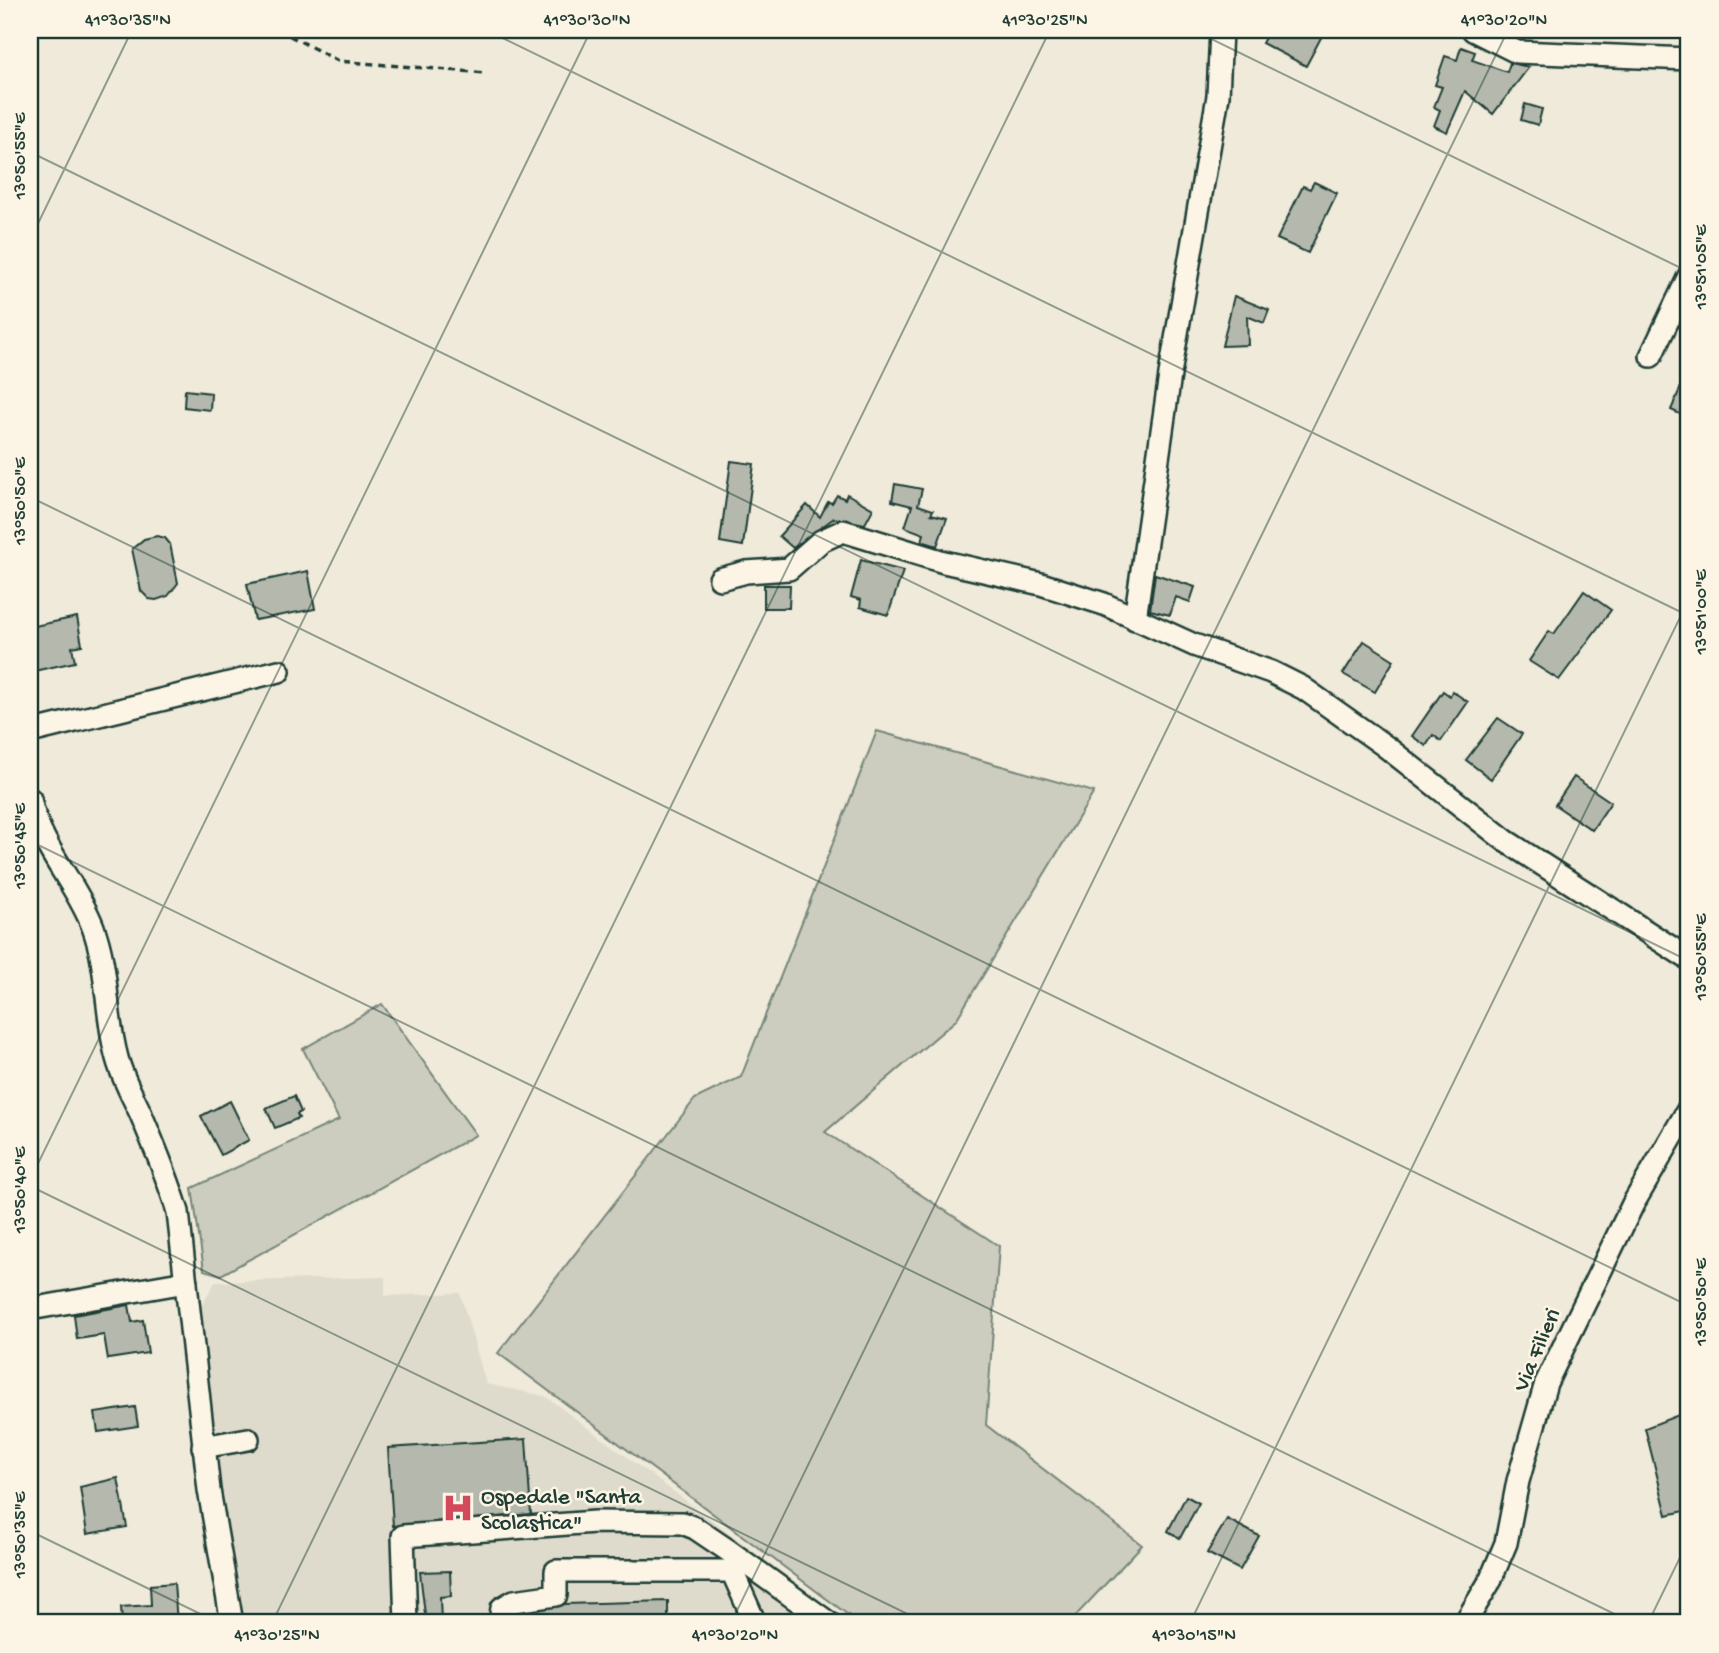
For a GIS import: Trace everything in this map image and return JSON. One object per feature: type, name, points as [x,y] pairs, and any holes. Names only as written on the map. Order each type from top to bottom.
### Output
[{"type":"street","points":[[1135,619],[1171,369],[1218,96],[1221,30]]},
{"type":"street","points":[[1473,30],[1517,52],[1689,59]]},
{"type":"street","points":[[1651,356],[1689,276]]},
{"type":"street","points":[[720,579],[746,572],[789,569],[821,541],[842,531],[944,562],[1041,584],[1104,604],[1194,645],[1271,672],[1303,688],[1385,746],[1506,841],[1689,959]]},
{"type":"street","points":[[30,732],[279,671]]},
{"type":"street","points":[[30,799],[42,839],[76,892],[93,928],[104,968],[111,1033],[118,1062],[175,1201],[204,1447],[232,1623]]},
{"type":"street","name":"Via Filieri","points":[[1465,1623],[1490,1581],[1506,1543],[1518,1481],[1546,1383],[1633,1204],[1689,1108]]},
{"type":"street","points":[[30,1309],[186,1282]]},
{"type":"street","points":[[204,1447],[248,1439]]},
{"type":"street","points":[[406,1623],[403,1536],[660,1521],[695,1528],[829,1623]]},
{"type":"street","points":[[500,1623],[502,1608],[509,1603],[556,1595],[556,1571],[732,1571],[755,1623]]},
{"type":"path","points":[[279,30],[338,61],[486,73]]},
{"type":"shaded area","points":[[877,731],[1094,792],[956,1020],[825,1132],[999,1246],[986,1425],[1142,1545],[1069,1623],[859,1623],[498,1353],[695,1099],[741,1077]]},
{"type":"shaded area","points":[[382,1004],[476,1135],[221,1275],[204,1270],[192,1188],[339,1120],[303,1049]]},
{"type":"shaded area","name":"Ospedale \"Santa Scolastica\"","points":[[385,1277],[385,1296],[460,1293],[486,1384],[545,1396],[850,1623],[240,1623],[209,1425],[199,1311],[215,1282]]},
{"type":"building","points":[[1269,30],[1325,30],[1306,66],[1262,43]]},
{"type":"building","points":[[1461,47],[1475,52],[1472,60],[1507,72],[1510,63],[1529,67],[1493,114],[1465,91],[1447,132],[1434,126],[1440,110],[1434,107],[1442,87],[1435,85],[1445,56],[1457,60]]},
{"type":"building","points":[[1525,104],[1542,109],[1538,125],[1521,120]]},
{"type":"building","points":[[1314,182],[1337,193],[1308,253],[1277,239],[1303,186],[1310,189]]},
{"type":"building","points":[[1234,296],[1269,310],[1264,323],[1247,316],[1248,345],[1222,346]]},
{"type":"building","points":[[1689,368],[1689,418],[1671,410]]},
{"type":"building","points":[[185,390],[211,393],[210,410],[184,407]]},
{"type":"building","points":[[731,461],[754,464],[743,546],[720,542]]},
{"type":"building","points":[[895,484],[922,489],[918,505],[933,510],[931,514],[947,518],[937,546],[922,541],[924,534],[905,527],[912,506],[892,501]]},
{"type":"building","points":[[847,494],[873,509],[865,524],[834,518],[793,548],[779,536],[807,505],[820,517],[828,502],[832,503],[837,495],[845,499]]},
{"type":"building","points":[[157,536],[165,538],[170,544],[178,583],[168,596],[156,600],[149,599],[141,591],[132,549],[144,539]]},
{"type":"building","points":[[861,560],[903,571],[888,615],[860,607],[861,600],[851,597]]},
{"type":"building","points":[[308,571],[315,609],[255,620],[247,584]]},
{"type":"building","points":[[1155,574],[1195,587],[1190,602],[1176,597],[1170,615],[1150,610]]},
{"type":"building","points":[[764,585],[790,585],[789,608],[764,608]]},
{"type":"building","points":[[1584,591],[1611,610],[1559,680],[1529,661],[1549,631],[1554,634]]},
{"type":"building","points":[[77,617],[82,645],[72,647],[75,662],[34,671],[30,627]]},
{"type":"building","points":[[1364,641],[1394,660],[1375,692],[1343,674]]},
{"type":"building","points":[[1443,691],[1450,696],[1452,691],[1468,702],[1441,741],[1433,735],[1426,746],[1412,736]]},
{"type":"building","points":[[1498,718],[1522,734],[1491,779],[1466,760]]},
{"type":"building","points":[[1574,777],[1611,802],[1592,830],[1555,805]]},
{"type":"building","points":[[294,1096],[301,1112],[297,1114],[299,1118],[275,1128],[266,1108]]},
{"type":"building","points":[[230,1101],[249,1140],[221,1155],[201,1116]]},
{"type":"building","points":[[129,1305],[132,1322],[143,1320],[148,1353],[108,1359],[104,1335],[77,1339],[74,1315]]},
{"type":"building","points":[[135,1407],[138,1426],[98,1432],[95,1413]]},
{"type":"building","points":[[1689,1411],[1689,1510],[1667,1515],[1645,1428]]},
{"type":"building","points":[[526,1439],[531,1514],[393,1526],[388,1448]]},
{"type":"building","points":[[118,1478],[127,1527],[87,1534],[80,1487]]},
{"type":"building","points":[[1186,1496],[1199,1503],[1180,1538],[1168,1531]]},
{"type":"building","points":[[1227,1519],[1259,1536],[1240,1570],[1207,1553]]},
{"type":"building","points":[[450,1571],[451,1596],[440,1597],[441,1623],[426,1623],[420,1572]]},
{"type":"building","points":[[174,1583],[177,1623],[122,1622],[121,1607],[151,1605],[150,1585]]},
{"type":"building","points":[[668,1601],[668,1623],[534,1623],[534,1611],[565,1604]]},
{"type":"place","name":"Ospedale \"Santa Scolastica\"","points":[[458,1508]]}]
